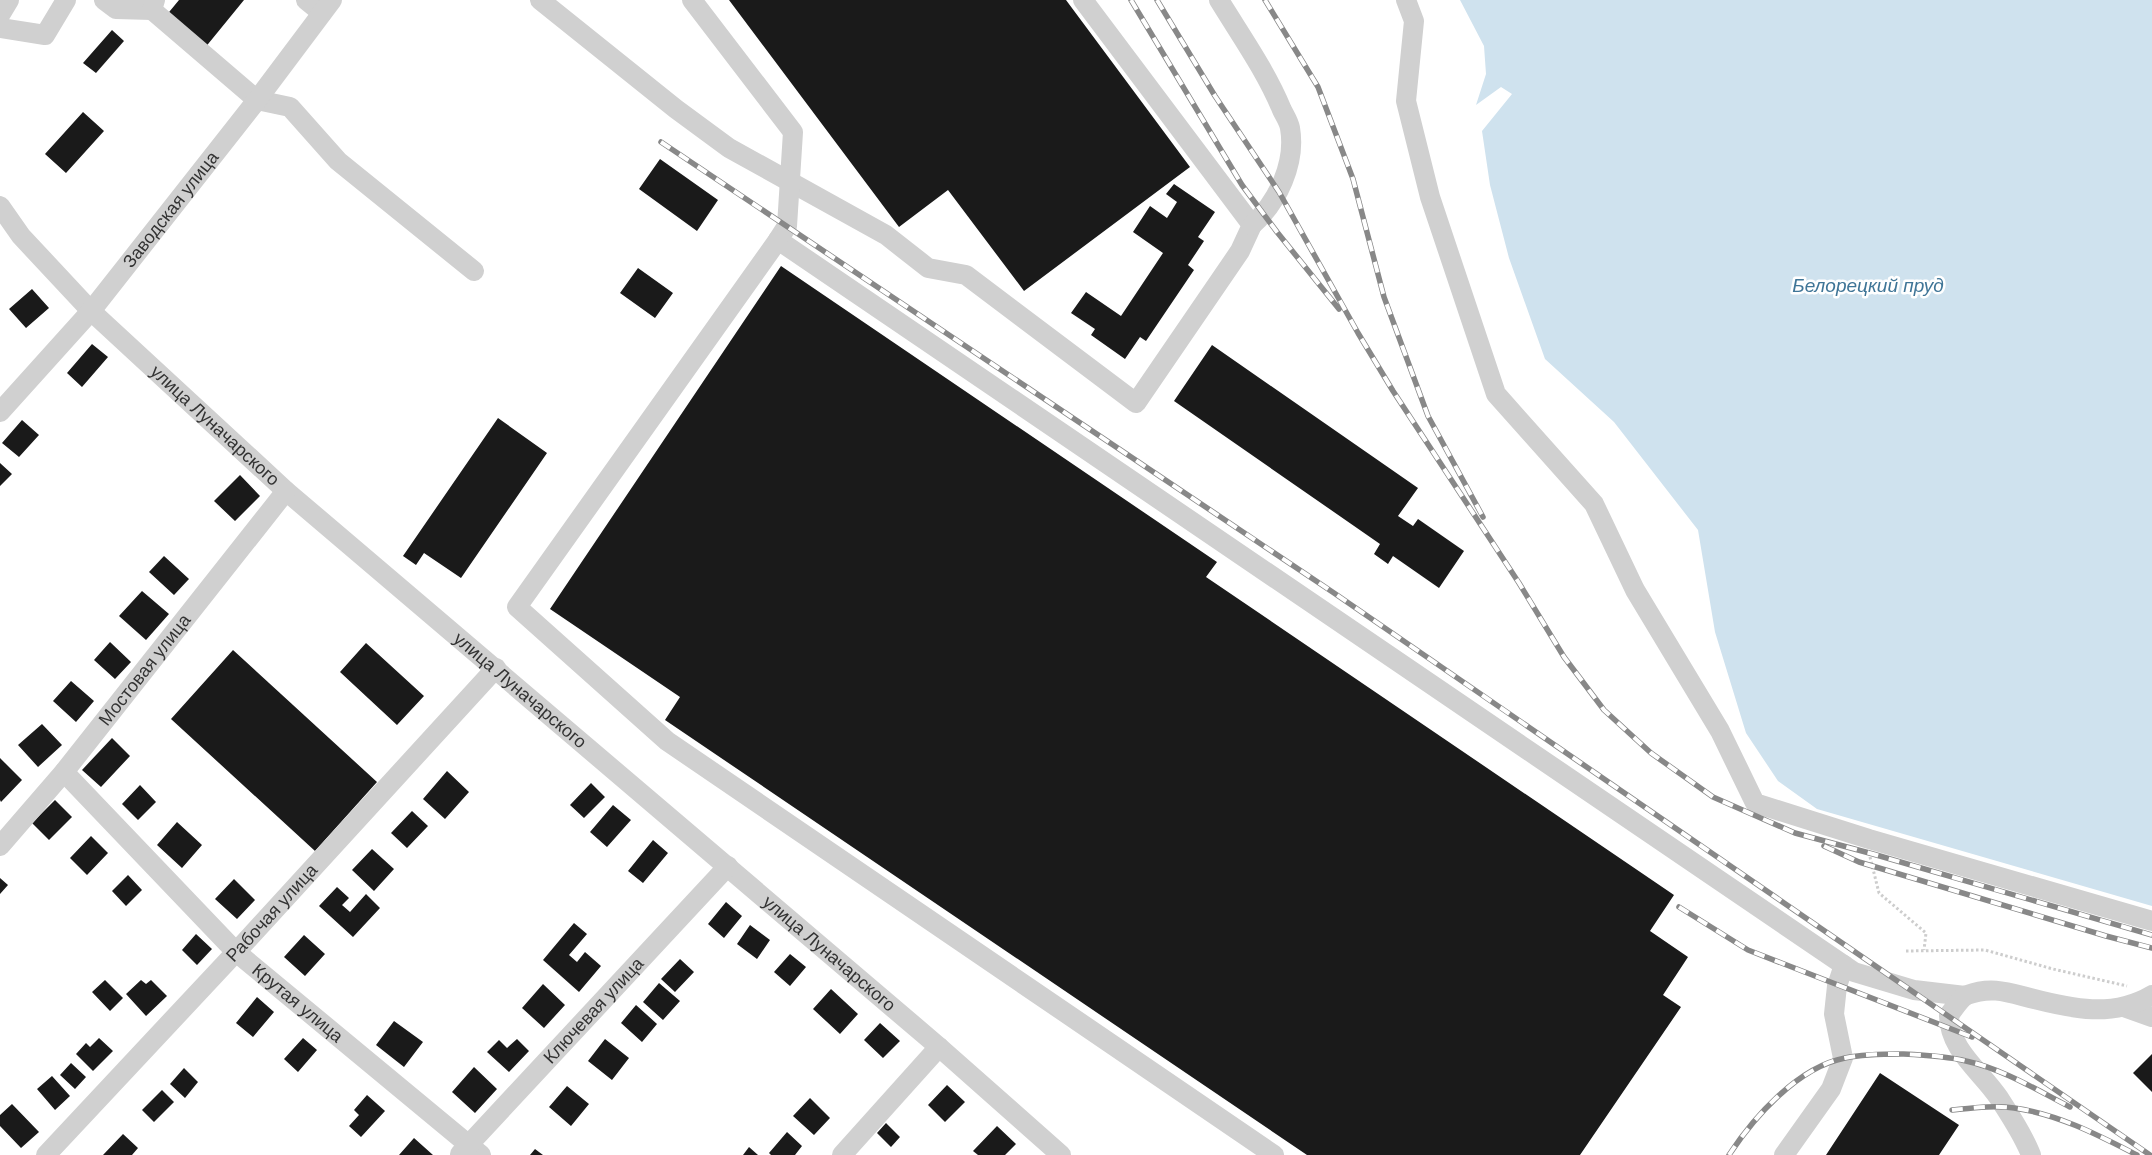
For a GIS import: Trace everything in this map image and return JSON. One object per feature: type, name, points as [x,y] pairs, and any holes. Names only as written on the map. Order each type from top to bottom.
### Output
[{"type":"street","points":[[0,15],[9,0]]},
{"type":"street","points":[[0,28],[44,35],[66,0]]},
{"type":"street","points":[[104,0],[116,9],[153,5],[256,100],[290,107],[338,161],[474,271]]},
{"type":"street","points":[[306,0],[327,6]]},
{"type":"street","points":[[540,0],[676,109],[722,143],[886,235],[928,268],[966,275],[1136,403],[1240,251],[1252,225],[1264,215],[1279,192],[1289,162],[1290,128],[1275,92],[1219,0]]},
{"type":"street","points":[[692,0],[793,132],[787,226],[517,607],[666,741],[1274,1155]]},
{"type":"street","points":[[1083,0],[1252,225]]},
{"type":"street","points":[[1406,0],[1414,21],[1406,101],[1430,197],[1496,394],[1594,504],[1635,590],[1720,732],[1755,803],[1869,839],[2152,921]]},
{"type":"street","name":"Заводская улица","points":[[0,412],[91,312],[327,6]]},
{"type":"street","name":"улица Луначарского","points":[[0,206],[21,236],[91,312],[286,491],[940,1047],[1061,1155]]},
{"type":"street","points":[[778,240],[1854,972],[1914,990],[1965,996],[1994,989],[2070,1009],[2108,1010],[2124,1007],[2138,1003],[2143,991]]},
{"type":"street","name":"Мостовая улица","points":[[0,846],[64,772],[286,491]]},
{"type":"street","name":"Рабочая улица","points":[[46,1155],[236,952],[496,668]]},
{"type":"street","name":"Крутая улица","points":[[64,772],[236,952],[470,1152]]},
{"type":"street","name":"Ключевая улица","points":[[470,1152],[728,866]]},
{"type":"street","points":[[1784,1155],[1830,1089],[1843,1058],[1834,1014],[1837,986],[1844,965]]},
{"type":"street","points":[[1965,996],[1949,1015],[1949,1027],[1966,1061],[1998,1097],[2031,1155]]},
{"type":"street","points":[[2124,1007],[2152,1017]]},
{"type":"street","points":[[842,1155],[940,1047]]},
{"type":"path","points":[[1869,839],[1869,852],[1879,894],[1926,933],[1924,950]]},
{"type":"path","points":[[1906,951],[1986,950],[2143,991]]},
{"type":"water","name":"Белорецкий пруд","points":[[1460,0],[2152,0],[2152,906],[1817,809],[1778,781],[1746,733],[1715,632],[1698,530],[1614,422],[1545,359],[1509,258],[1490,185],[1482,131],[1512,94],[1501,87],[1476,105],[1486,74],[1484,46]]},
{"type":"building","points":[[179,0],[244,0],[204,49],[165,17]]},
{"type":"building","points":[[729,0],[1066,0],[1190,167],[1024,291],[948,190],[899,227]]},
{"type":"building","points":[[112,30],[124,41],[96,73],[83,63]]},
{"type":"building","points":[[83,112],[104,131],[66,173],[45,154]]},
{"type":"building","points":[[660,159],[718,200],[697,231],[639,189]]},
{"type":"building","points":[[1174,184],[1215,212],[1198,237],[1204,241],[1188,265],[1194,270],[1146,341],[1140,337],[1125,359],[1091,335],[1095,329],[1071,313],[1086,292],[1121,316],[1163,253],[1133,232],[1150,206],[1167,218],[1177,202],[1166,194]]},
{"type":"building","points":[[781,266],[1217,562],[1206,577],[1674,895],[1650,931],[1688,957],[1663,995],[1681,1007],[1580,1155],[1307,1155],[665,720],[680,697],[550,609]]},
{"type":"building","points":[[638,268],[673,293],[655,318],[620,293]]},
{"type":"building","points":[[32,289],[49,308],[26,328],[9,309]]},
{"type":"building","points":[[92,344],[108,357],[82,387],[67,373]]},
{"type":"building","points":[[1212,345],[1418,488],[1398,516],[1413,526],[1418,519],[1464,551],[1439,588],[1393,556],[1388,564],[1374,554],[1380,544],[1174,401]]},
{"type":"building","points":[[498,418],[547,453],[461,578],[424,553],[416,565],[403,556]]},
{"type":"building","points":[[22,420],[39,435],[19,457],[2,443]]},
{"type":"building","points":[[0,463],[12,474],[0,486]]},
{"type":"building","points":[[240,475],[260,496],[235,521],[214,501]]},
{"type":"building","points":[[164,556],[189,579],[174,595],[149,572]]},
{"type":"building","points":[[142,591],[169,614],[146,640],[119,616]]},
{"type":"building","points":[[110,642],[131,662],[115,679],[94,660]]},
{"type":"building","points":[[366,643],[424,696],[397,725],[340,672]]},
{"type":"building","points":[[233,650],[377,782],[315,851],[171,719]]},
{"type":"building","points":[[71,681],[94,701],[76,722],[53,701]]},
{"type":"building","points":[[42,724],[62,745],[38,767],[18,745]]},
{"type":"building","points":[[112,738],[130,756],[101,787],[82,770]]},
{"type":"building","points":[[0,758],[22,780],[1,802],[0,800]]},
{"type":"building","points":[[447,771],[469,792],[445,819],[423,799]]},
{"type":"building","points":[[591,783],[605,797],[584,818],[570,805]]},
{"type":"building","points":[[140,785],[156,802],[138,820],[122,804]]},
{"type":"building","points":[[55,800],[72,817],[49,840],[32,823]]},
{"type":"building","points":[[613,805],[631,820],[607,847],[590,832]]},
{"type":"building","points":[[412,811],[428,826],[407,848],[391,833]]},
{"type":"building","points":[[177,822],[202,845],[182,868],[157,845]]},
{"type":"building","points":[[91,836],[108,853],[87,875],[70,858]]},
{"type":"building","points":[[653,840],[668,853],[643,883],[628,871]]},
{"type":"building","points":[[372,849],[394,869],[374,891],[352,870]]},
{"type":"building","points":[[128,875],[142,890],[126,906],[112,891]]},
{"type":"building","points":[[0,878],[8,885],[0,894]]},
{"type":"building","points":[[234,879],[255,900],[237,919],[215,899]]},
{"type":"building","points":[[337,887],[349,898],[342,905],[350,912],[366,894],[380,908],[353,937],[319,906]]},
{"type":"building","points":[[726,902],[742,916],[724,938],[708,924]]},
{"type":"building","points":[[574,923],[587,934],[569,955],[577,962],[585,952],[601,966],[579,992],[543,960]]},
{"type":"building","points":[[750,925],[770,940],[757,959],[737,944]]},
{"type":"building","points":[[196,934],[212,949],[197,965],[182,950]]},
{"type":"building","points":[[304,935],[325,954],[305,976],[284,957]]},
{"type":"building","points":[[790,954],[806,967],[790,986],[774,972]]},
{"type":"building","points":[[680,959],[694,972],[675,992],[661,979]]},
{"type":"building","points":[[105,980],[123,998],[110,1011],[92,992]]},
{"type":"building","points":[[141,980],[146,984],[151,980],[167,996],[146,1016],[126,994]]},
{"type":"building","points":[[659,983],[680,1001],[663,1020],[643,1002]]},
{"type":"building","points":[[543,984],[565,1005],[544,1028],[522,1008]]},
{"type":"building","points":[[831,989],[858,1014],[840,1034],[813,1009]]},
{"type":"building","points":[[257,997],[274,1012],[253,1037],[236,1023]]},
{"type":"building","points":[[636,1005],[657,1024],[642,1042],[621,1023]]},
{"type":"building","points":[[394,1021],[423,1042],[404,1067],[376,1045]]},
{"type":"building","points":[[880,1023],[900,1041],[883,1058],[864,1040]]},
{"type":"building","points":[[99,1038],[113,1051],[93,1071],[76,1054],[86,1043],[90,1047]]},
{"type":"building","points":[[303,1038],[317,1050],[298,1072],[284,1059]]},
{"type":"building","points":[[517,1039],[529,1051],[509,1072],[487,1052],[499,1040],[507,1048]]},
{"type":"building","points":[[605,1039],[629,1058],[612,1080],[588,1061]]},
{"type":"building","points":[[2152,1054],[2152,1092],[2133,1073]]},
{"type":"building","points":[[71,1063],[86,1077],[75,1089],[60,1075]]},
{"type":"building","points":[[474,1067],[497,1089],[475,1113],[452,1092]]},
{"type":"building","points":[[184,1068],[198,1082],[185,1098],[170,1084]]},
{"type":"building","points":[[1880,1073],[1959,1125],[1939,1155],[1826,1155]]},
{"type":"building","points":[[52,1076],[70,1096],[55,1110],[37,1089]]},
{"type":"building","points":[[947,1085],[965,1102],[945,1122],[928,1105]]},
{"type":"building","points":[[567,1086],[589,1104],[571,1126],[549,1107]]},
{"type":"building","points":[[162,1090],[174,1102],[154,1122],[142,1110]]},
{"type":"building","points":[[367,1095],[385,1111],[361,1137],[349,1126],[359,1115],[354,1110]]},
{"type":"building","points":[[810,1098],[830,1118],[814,1135],[793,1116]]},
{"type":"building","points":[[12,1104],[39,1132],[21,1148],[0,1126],[0,1115]]},
{"type":"building","points":[[886,1123],[900,1137],[891,1147],[877,1133]]},
{"type":"building","points":[[997,1126],[1016,1144],[1005,1155],[978,1155],[973,1151]]},
{"type":"building","points":[[787,1132],[802,1146],[795,1155],[771,1155],[769,1153]]},
{"type":"building","points":[[123,1134],[138,1148],[132,1155],[103,1155]]},
{"type":"building","points":[[414,1138],[433,1155],[399,1155]]},
{"type":"building","points":[[749,1147],[758,1155],[743,1155]]},
{"type":"building","points":[[535,1149],[543,1155],[530,1155]]},
{"type":"railway","points":[[1131,0],[1242,185],[1339,309]]},
{"type":"railway","points":[[1157,0],[1215,96],[1279,192],[1358,333],[1393,391],[1519,583],[1564,657],[1604,710],[1651,753],[1713,797],[1795,833],[2152,935]]},
{"type":"railway","points":[[1265,0],[1318,87],[1353,179],[1384,297],[1428,416],[1483,517]]},
{"type":"railway","points":[[661,142],[1334,593],[2150,1155]]},
{"type":"railway","points":[[1824,846],[1859,862],[2152,948]]},
{"type":"railway","points":[[1679,907],[1748,950],[1972,1037]]},
{"type":"railway","points":[[1729,1155],[1764,1110],[1794,1083],[1828,1063],[1852,1057],[1874,1054],[1902,1054],[1966,1061],[1993,1069],[2070,1107]]},
{"type":"railway","points":[[1952,1110],[1999,1107],[2030,1111],[2077,1126],[2137,1155]]}]
